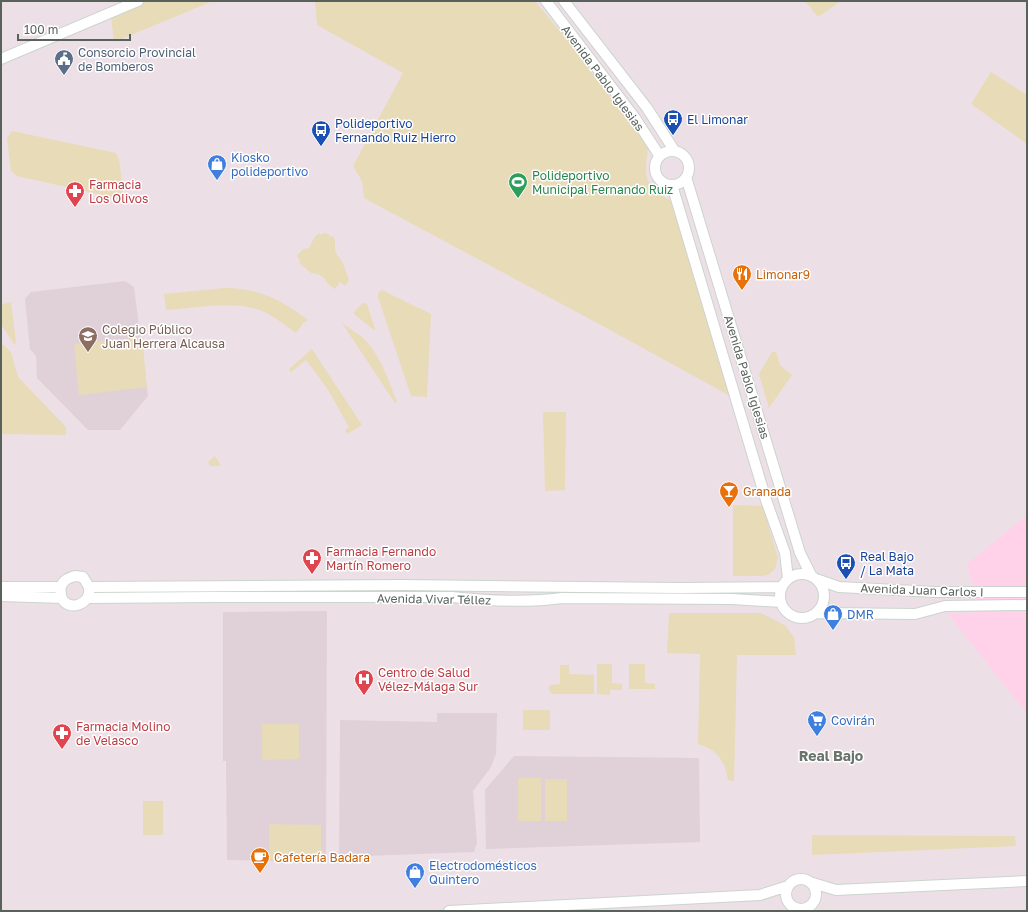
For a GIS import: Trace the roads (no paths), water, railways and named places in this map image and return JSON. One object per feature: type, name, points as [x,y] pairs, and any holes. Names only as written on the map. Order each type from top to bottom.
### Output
[{"type":"street","points":[[1,59],[138,1]]},
{"type":"street","name":"Avenida Pablo Iglesias","points":[[546,1],[635,118],[659,155]]},
{"type":"street","name":"Avenida Pablo Iglesias","points":[[564,1],[647,108],[674,150]]},
{"type":"street","points":[[674,150],[685,156],[688,162],[689,170],[686,177],[680,183],[672,185],[666,184],[660,180],[654,168],[659,155],[666,151],[674,150]]},
{"type":"street","name":"Avenida Pablo Iglesias","points":[[686,177],[800,553],[815,578]]},
{"type":"street","name":"Avenida Pablo Iglesias","points":[[672,185],[766,500],[785,553],[785,583]]},
{"type":"street","points":[[799,574],[815,578],[823,587],[825,595],[824,602],[817,613],[810,617],[797,618],[787,612],[781,602],[780,594],[785,583],[799,574]]},
{"type":"street","points":[[75,576],[83,578],[89,587],[87,598],[84,602],[76,606],[69,605],[62,598],[61,587],[64,581],[69,577],[75,576]]},
{"type":"street","name":"Avenida Juan Carlos I","points":[[815,578],[839,587],[935,592],[1027,592]]},
{"type":"street","name":"Avenida Vivar Téllez","points":[[89,587],[402,585],[680,588],[785,583]]},
{"type":"street","points":[[1,588],[61,587]]},
{"type":"street","points":[[1,596],[62,598]]},
{"type":"street","name":"Avenida Vivar Téllez","points":[[87,598],[452,597],[477,600],[540,601],[562,598],[732,599],[781,602]]},
{"type":"street","name":"Avenida Juan Carlos I","points":[[817,613],[915,614],[945,606],[1027,605]]},
{"type":"street","points":[[449,911],[760,895],[788,886],[796,879],[801,878],[836,890],[1027,881]]},
{"type":"street","points":[[813,883],[816,891],[814,903]]},
{"type":"street","points":[[787,901],[786,894],[788,886]]},
{"type":"street","points":[[760,895],[787,901],[792,906],[800,909],[809,907],[836,890]]},
{"type":"place","name":"Consorcio Provincial de Bomberos","points":[[64,76]]},
{"type":"place","name":"El Limonar","points":[[673,136]]},
{"type":"place","name":"Polideportivo Fernando Ruiz Hierro","points":[[321,147]]},
{"type":"place","name":"Kiosko polideportivo","points":[[217,181]]},
{"type":"place","name":"Polideportivo Municipal Fernando Ruiz","points":[[518,199]]},
{"type":"place","name":"Farmacia Los Olivos","points":[[75,208]]},
{"type":"place","name":"Limonar9","points":[[742,291]]},
{"type":"place","name":"Colegio Público Juan Herrera Alcausa","points":[[88,353]]},
{"type":"place","name":"Granada","points":[[729,508]]},
{"type":"place","name":"Farmacia Fernando Martín Romero","points":[[312,575]]},
{"type":"place","name":"Real Bajo / La Mata","points":[[846,580]]},
{"type":"place","name":"DMR","points":[[833,631]]},
{"type":"place","name":"Centro de Salud Vélez-Málaga Sur","points":[[364,696]]},
{"type":"place","name":"Covirán","points":[[817,737]]},
{"type":"place","name":"Farmacia Molino de Velasco","points":[[62,750]]},
{"type":"place","name":"Cafetería Badara","points":[[260,874]]},
{"type":"place","name":"Electrodomésticos Quintero","points":[[415,889]]},
{"type":"district","name":"Real Bajo","points":[[831,755]]}]
